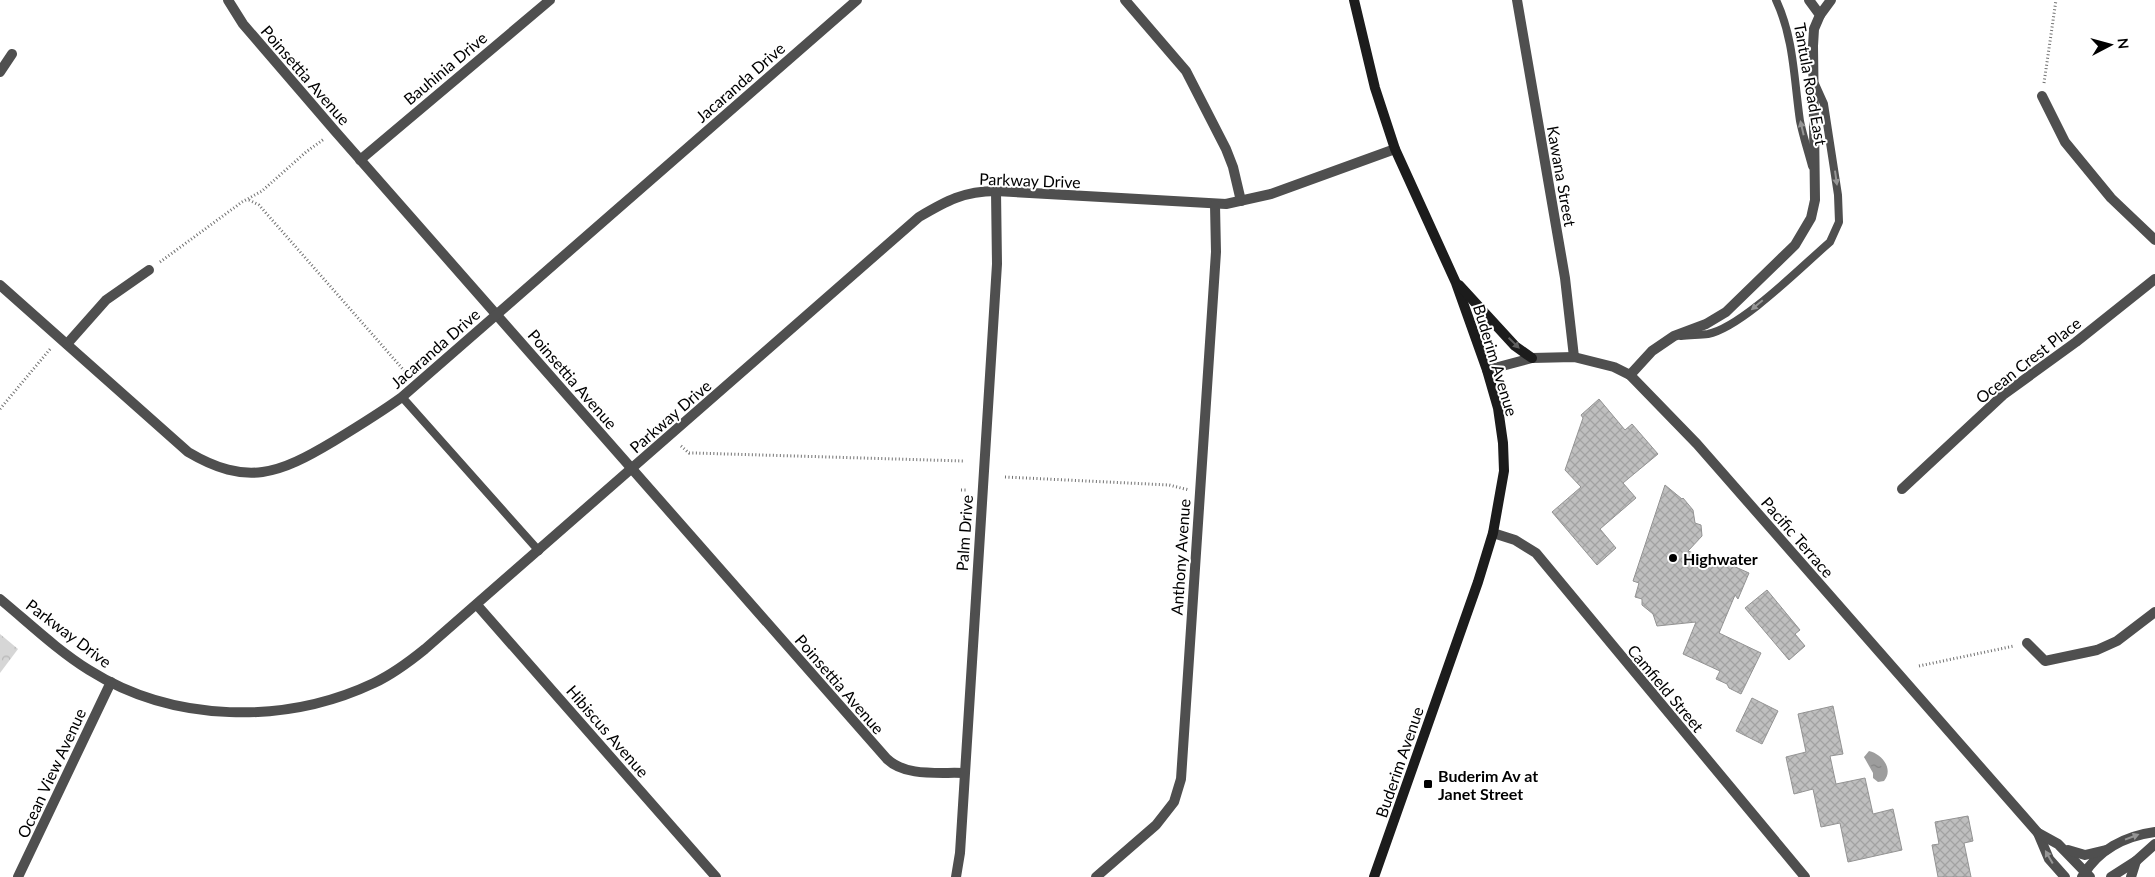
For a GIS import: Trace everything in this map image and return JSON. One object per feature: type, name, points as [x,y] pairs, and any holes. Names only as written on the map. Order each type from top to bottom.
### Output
[{"type":"main road","name":"Buderim Avenue","points":[[1354,0],[1375,88],[1395,149],[1456,283],[1487,370],[1498,408],[1503,443],[1504,471],[1493,533],[1478,582],[1374,877]]},
{"type":"main road","points":[[1456,283],[1515,346],[1532,358]]},
{"type":"street","name":"Poinsettia Avenue","points":[[228,0],[243,24],[360,160],[891,763],[908,771],[964,773]]},
{"type":"street","name":"Bauhinia Drive","points":[[360,160],[550,0]]},
{"type":"street","name":"Jacaranda Drive","points":[[0,285],[188,452],[209,464],[228,470],[254,473],[277,470],[293,465],[367,422],[402,397],[857,0]]},
{"type":"street","points":[[1125,0],[1186,71],[1226,149],[1233,167],[1241,201]]},
{"type":"street","name":"Kawana Street","points":[[1517,0],[1565,278],[1574,357]]},
{"type":"street","name":"Tantula Road East","points":[[1630,375],[1652,351],[1674,336],[1706,324],[1726,312],[1795,245],[1811,218],[1815,200],[1814,29],[1820,15],[1809,0]]},
{"type":"street","points":[[1820,15],[1831,0]]},
{"type":"street","points":[[0,72],[12,54]]},
{"type":"street","points":[[2042,96],[2065,142],[2111,198],[2155,240]]},
{"type":"street","name":"Parkway Drive","points":[[0,599],[89,670],[138,695],[193,708],[225,712],[263,712],[313,704],[354,691],[375,682],[402,666],[477,605],[919,217],[947,200],[979,191],[996,191],[1215,205],[1271,194],[1395,149]]},
{"type":"street","name":"Palm Drive","points":[[956,877],[960,852],[997,264],[996,191]]},
{"type":"street","name":"Anthony Avenue","points":[[1096,877],[1156,825],[1174,802],[1181,779],[1216,252],[1215,205]]},
{"type":"street","points":[[63,341],[106,300],[149,270]]},
{"type":"street","name":"Ocean Crest Place","points":[[1902,489],[2003,396],[2076,342],[2155,279]]},
{"type":"street","name":"Pacific Terrace","points":[[1487,370],[1506,363],[1532,358],[1574,357],[1614,367],[1630,375],[1697,444],[2038,833],[2049,859],[2065,877]]},
{"type":"street","name":"Camfield Street","points":[[1493,533],[1515,540],[1536,553],[1805,877]]},
{"type":"street","name":"Hibiscus Avenue","points":[[477,605],[716,877]]},
{"type":"street","points":[[2027,643],[2045,661],[2097,650],[2117,641],[2155,612]]},
{"type":"street","name":"Ocean View Avenue","points":[[18,877],[110,682]]},
{"type":"street","points":[[2062,847],[2085,855],[2106,850],[2137,835],[2155,832]]},
{"type":"street","name":"Pacific Terrace","points":[[2038,833],[2062,847],[2086,875]]},
{"type":"street","points":[[2111,877],[2136,861],[2155,844]]},
{"type":"street","points":[[2086,875],[2106,850]]},
{"type":"street","points":[[2131,877],[2136,861]]},
{"type":"lane","name":"Tantula Road East","points":[[1776,0],[1783,15],[1790,42],[1801,123],[1814,175]]},
{"type":"lane","name":"Tantula Road East","points":[[1674,336],[1708,334],[1720,330],[1740,318],[1830,242],[1838,222],[1838,195],[1824,104],[1814,79]]},
{"type":"lane","points":[[402,397],[539,551]]},
{"type":"path","points":[[2042,96],[2056,0]]},
{"type":"path","points":[[149,270],[242,202],[249,200],[269,186],[306,152],[335,131]]},
{"type":"path","points":[[249,200],[258,205],[416,384]]},
{"type":"path","points":[[0,410],[63,341]]},
{"type":"path","points":[[681,446],[689,453],[694,454],[963,461]]},
{"type":"path","points":[[1005,477],[1169,485],[1200,493]]},
{"type":"path","points":[[961,490],[968,490]]},
{"type":"path","points":[[1919,666],[2027,643]]},
{"type":"green space","points":[[0,634],[18,649],[0,673]]},
{"type":"water","points":[[1869,751],[1878,755],[1887,767],[1888,772],[1884,781],[1878,782],[1873,778],[1873,773],[1864,757]]},
{"type":"building","points":[[1599,399],[1625,430],[1632,424],[1658,454],[1623,483],[1636,498],[1600,529],[1616,548],[1597,565],[1552,512],[1581,487],[1565,470],[1583,418],[1581,415]]},
{"type":"building","points":[[1665,485],[1683,498],[1693,510],[1695,523],[1701,525],[1702,536],[1688,551],[1721,564],[1722,561],[1749,573],[1738,599],[1735,595],[1719,633],[1761,653],[1741,694],[1716,679],[1720,671],[1683,654],[1696,622],[1657,626],[1653,614],[1642,605],[1642,599],[1635,597],[1639,583],[1633,581]]},
{"type":"building","points":[[1767,590],[1800,630],[1795,634],[1805,646],[1789,660],[1745,608]]},
{"type":"building","points":[[1752,698],[1778,711],[1762,744],[1736,731]]},
{"type":"building","points":[[1833,706],[1843,754],[1830,756],[1836,784],[1865,778],[1873,814],[1893,809],[1902,850],[1848,862],[1840,823],[1821,827],[1813,789],[1794,794],[1786,757],[1806,752],[1798,714]]},
{"type":"building","points":[[1968,816],[1973,841],[1964,843],[1971,877],[1938,877],[1932,845],[1939,844],[1935,822]]},
{"type":"place","name":"Highwater","points":[[1673,558]]},
{"type":"place","name":"Buderim Av at Janet Street","points":[[1428,784]]}]
